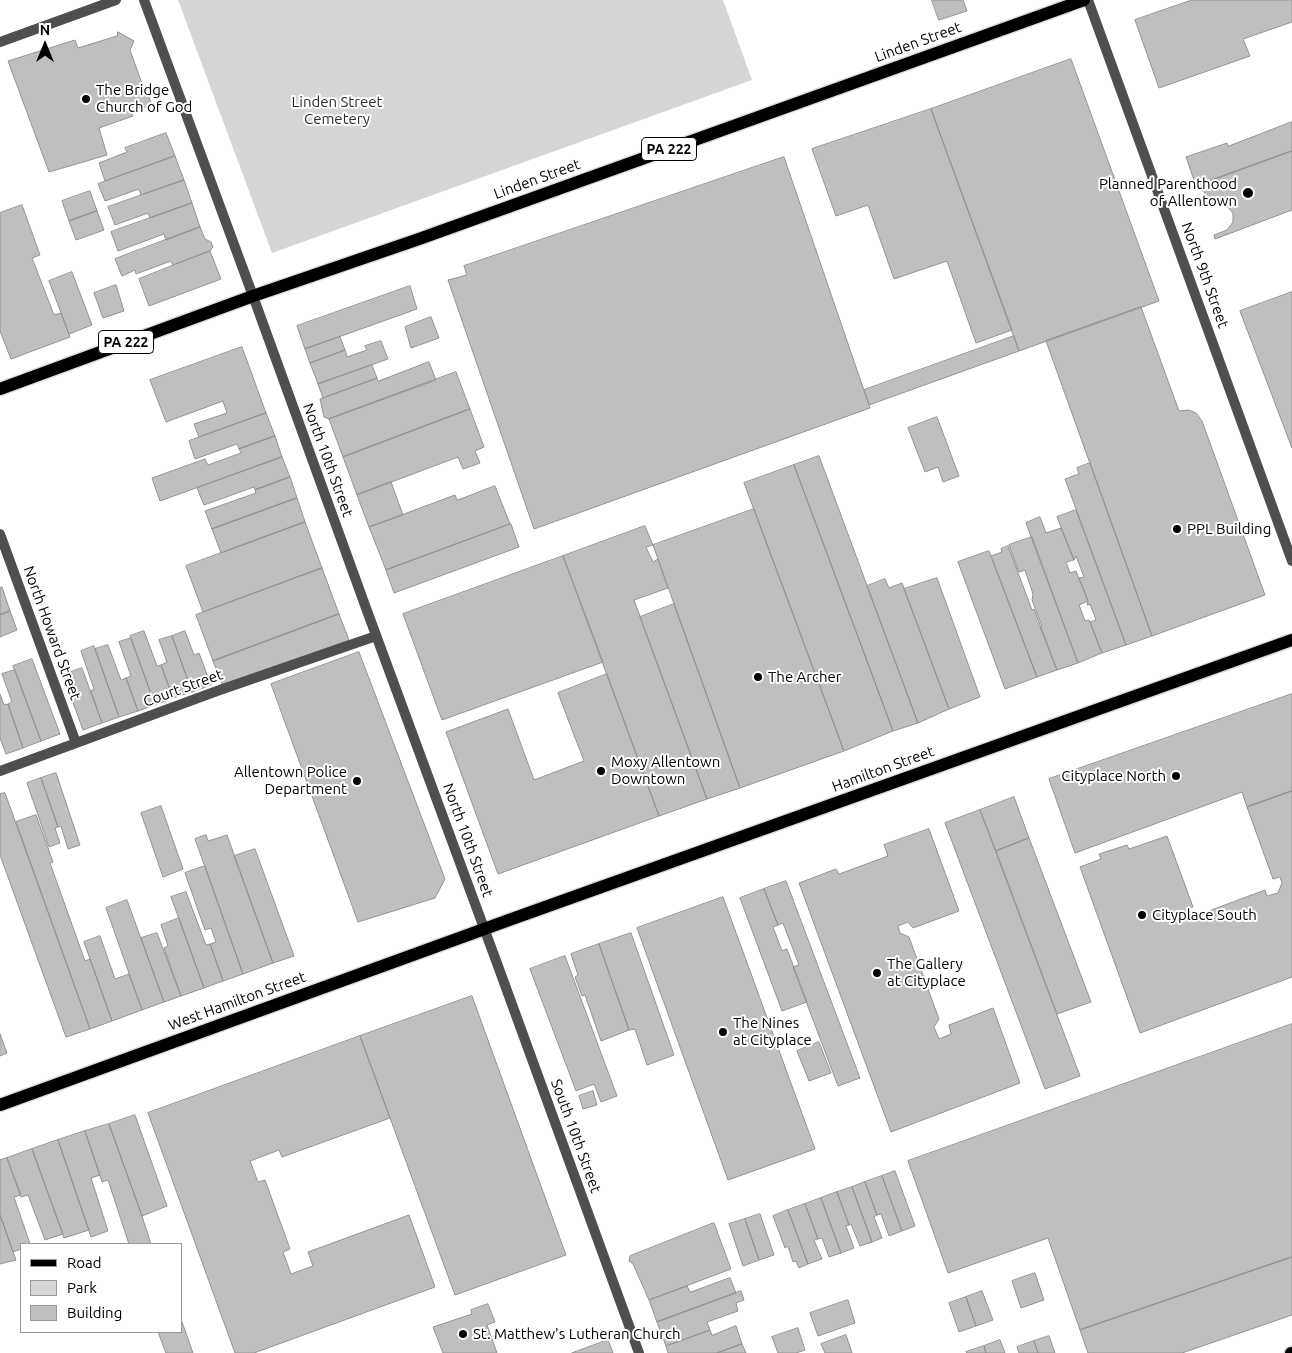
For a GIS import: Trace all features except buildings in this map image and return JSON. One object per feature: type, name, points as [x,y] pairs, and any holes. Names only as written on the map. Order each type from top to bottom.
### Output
[{"type":"main road","name":"Linden Street","points":[[0,389],[253,296],[419,239],[1084,0]]},
{"type":"main road","name":"Hamilton Street","points":[[485,929],[1292,640]]},
{"type":"main road","name":"West Hamilton Street","points":[[0,1105],[485,929]]},
{"type":"street","points":[[0,42],[116,0]]},
{"type":"street","name":"North 10th Street","points":[[144,0],[485,929]]},
{"type":"street","name":"North 9th Street","points":[[1088,0],[1292,562]]},
{"type":"street","name":"North Howard Street","points":[[0,534],[76,743]]},
{"type":"street","name":"Court Street","points":[[0,771],[376,636]]},
{"type":"street","name":"South 10th Street","points":[[485,929],[639,1353]]},
{"type":"green space","name":"Linden Street Cemetery","points":[[178,0],[723,0],[752,80],[272,253]]},
{"type":"place","name":"The Bridge Church of God","points":[[86,99]]},
{"type":"place","name":"Planned Parenthood of Allentown","points":[[1248,193]]},
{"type":"place","name":"PPL Building","points":[[1177,529]]},
{"type":"place","name":"The Archer","points":[[758,677]]},
{"type":"place","name":"Moxy Allentown Downtown","points":[[601,771]]},
{"type":"place","name":"Cityplace North","points":[[1176,776]]},
{"type":"place","name":"Allentown Police Department","points":[[357,781]]},
{"type":"place","name":"Cityplace South","points":[[1142,915]]},
{"type":"place","name":"The Gallery at Cityplace","points":[[877,973]]},
{"type":"place","name":"The Nines at Cityplace","points":[[723,1032]]},
{"type":"place","name":"St. Matthew's Lutheran Church","points":[[463,1334]]}]
